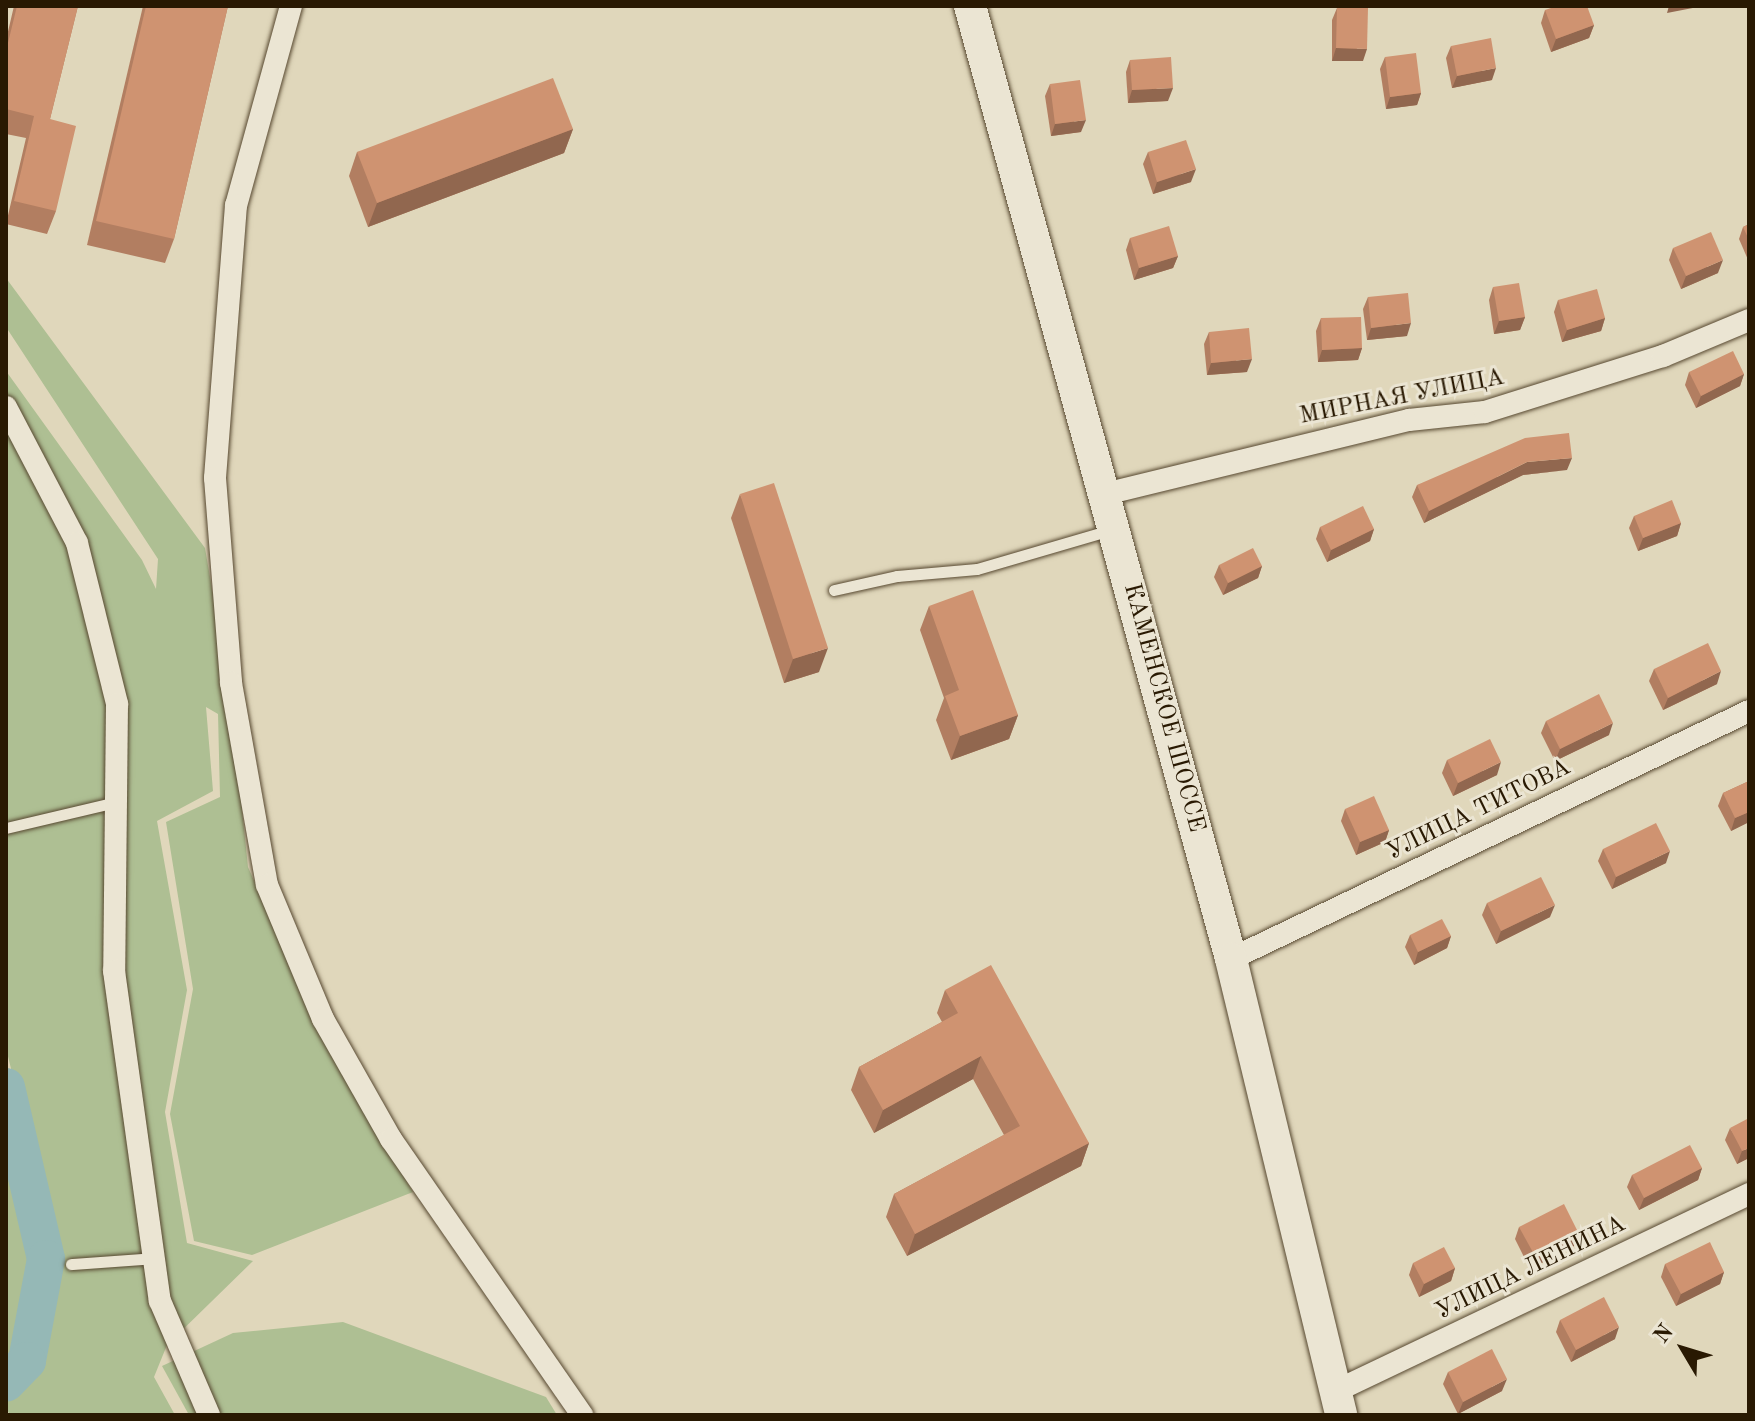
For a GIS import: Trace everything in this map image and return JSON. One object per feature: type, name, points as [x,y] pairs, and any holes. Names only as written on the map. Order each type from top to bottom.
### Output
[{"type":"street","points":[[291,6],[236,205],[215,478],[231,683],[267,885],[323,1019],[391,1139],[582,1415]]},
{"type":"street","name":"КАМЕНСКОЕ ШОССЕ","points":[[970,6],[1231,959],[1339,1403]]},
{"type":"street","name":"МИРНАЯ УЛИЦА","points":[[1105,494],[1409,420],[1485,412],[1663,356],[1749,320]]},
{"type":"street","points":[[6,407],[77,543],[117,704],[114,971],[160,1301],[209,1415]]},
{"type":"street","name":"УЛИЦА ТИТОВА","points":[[1231,959],[1749,711]]},
{"type":"street","name":"УЛИЦА ЛЕНИНА","points":[[1339,1403],[1749,1194]]},
{"type":"lane","points":[[834,590],[897,576],[977,569],[1051,551],[1114,529]]},
{"type":"lane","points":[[6,828],[116,802]]},
{"type":"lane","points":[[71,1264],[154,1258]]},
{"type":"green space","points":[[6,278],[205,548],[230,694],[248,867],[325,1043],[413,1192],[252,1255],[194,1241],[170,1114],[193,989],[166,822],[220,797],[218,714],[206,707],[213,791],[157,821],[187,990],[165,1112],[187,1243],[253,1261],[167,1345],[154,1377],[175,1415],[10,1415],[6,1408],[6,1399],[36,1365],[58,1264],[6,1048],[6,371],[142,560],[156,589],[158,559],[6,327]]},
{"type":"green space","points":[[6,1136],[36,1257],[16,1352],[6,1365]]},
{"type":"green space","points":[[343,1322],[546,1397],[557,1415],[189,1415],[162,1366],[233,1333]]},
{"type":"building","points":[[17,6],[78,6],[50,119],[76,126],[56,211],[14,201],[34,116],[6,109],[6,51]]},
{"type":"building","points":[[146,6],[228,6],[174,239],[96,221]]},
{"type":"building","points":[[1557,6],[1587,6],[1594,25],[1556,39],[1545,10]]},
{"type":"building","points":[[1337,8],[1368,8],[1367,49],[1336,48]]},
{"type":"building","points":[[1491,38],[1496,68],[1457,76],[1451,46]]},
{"type":"building","points":[[1416,53],[1421,93],[1390,97],[1385,57]]},
{"type":"building","points":[[1171,57],[1173,88],[1132,90],[1130,60]]},
{"type":"building","points":[[553,78],[573,129],[377,203],[357,152]]},
{"type":"building","points":[[1080,80],[1086,120],[1055,124],[1050,84]]},
{"type":"building","points":[[1186,140],[1196,169],[1157,182],[1148,152]]},
{"type":"building","points":[[1749,224],[1749,240],[1743,227]]},
{"type":"building","points":[[1169,226],[1178,256],[1139,268],[1130,238]]},
{"type":"building","points":[[1711,232],[1723,260],[1686,276],[1673,248]]},
{"type":"building","points":[[1519,283],[1525,317],[1499,321],[1493,287]]},
{"type":"building","points":[[1597,289],[1605,318],[1567,330],[1558,300]]},
{"type":"building","points":[[1408,293],[1411,323],[1371,328],[1368,297]]},
{"type":"building","points":[[1361,317],[1362,348],[1322,350],[1321,318]]},
{"type":"building","points":[[1249,328],[1252,359],[1211,363],[1209,332]]},
{"type":"building","points":[[1733,351],[1744,374],[1701,396],[1689,372]]},
{"type":"building","points":[[1569,433],[1572,458],[1527,462],[1429,511],[1417,485],[1525,438]]},
{"type":"building","points":[[774,483],[828,648],[793,659],[740,494]]},
{"type":"building","points":[[1672,500],[1681,523],[1643,538],[1634,516]]},
{"type":"building","points":[[1363,506],[1374,529],[1331,550],[1320,527]]},
{"type":"building","points":[[1253,548],[1262,566],[1228,583],[1219,565]]},
{"type":"building","points":[[973,590],[1018,715],[960,736],[945,696],[959,690],[929,606]]},
{"type":"building","points":[[1708,643],[1721,671],[1668,698],[1654,669]]},
{"type":"building","points":[[1599,694],[1613,723],[1560,749],[1546,721]]},
{"type":"building","points":[[1490,739],[1501,762],[1458,783],[1447,760]]},
{"type":"building","points":[[1749,781],[1749,812],[1735,818],[1723,793]]},
{"type":"building","points":[[1374,796],[1389,830],[1360,842],[1345,809]]},
{"type":"building","points":[[1656,823],[1670,851],[1616,877],[1603,849]]},
{"type":"building","points":[[1541,877],[1555,905],[1501,931],[1487,903]]},
{"type":"building","points":[[1442,919],[1451,936],[1418,952],[1410,935]]},
{"type":"building","points":[[991,965],[1089,1143],[915,1234],[894,1194],[1020,1126],[981,1056],[883,1110],[859,1067],[958,1013],[945,990]]},
{"type":"building","points":[[1749,1118],[1749,1148],[1742,1151],[1730,1128]]},
{"type":"building","points":[[1690,1145],[1702,1168],[1644,1198],[1632,1175]]},
{"type":"building","points":[[1564,1204],[1579,1234],[1535,1256],[1519,1227]]},
{"type":"building","points":[[1710,1242],[1724,1272],[1681,1294],[1665,1264]]},
{"type":"building","points":[[1444,1247],[1455,1268],[1424,1284],[1413,1263]]},
{"type":"building","points":[[1604,1297],[1619,1327],[1576,1350],[1560,1320]]},
{"type":"building","points":[[1492,1349],[1507,1379],[1463,1402],[1448,1372]]},
{"type":"waterway","points":[[6,1087],[46,1259],[27,1361],[6,1383]]}]
